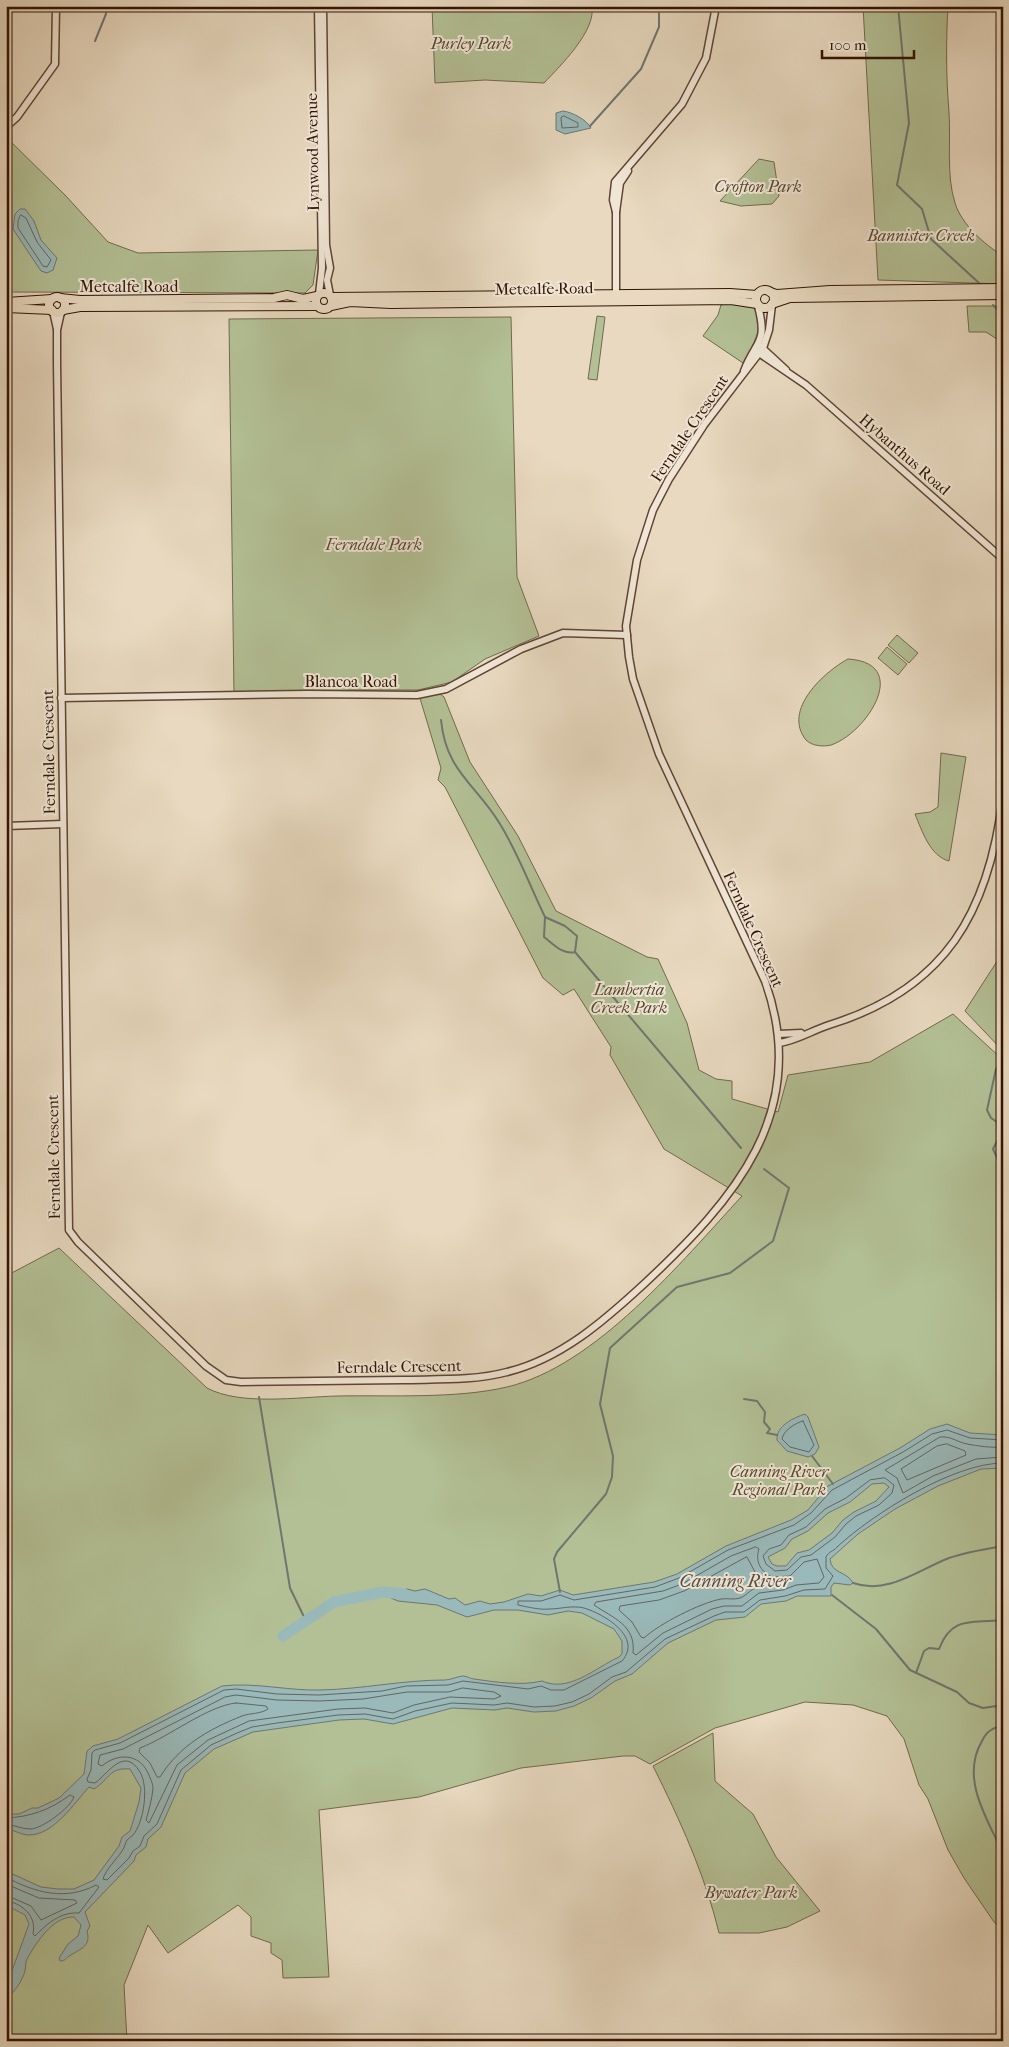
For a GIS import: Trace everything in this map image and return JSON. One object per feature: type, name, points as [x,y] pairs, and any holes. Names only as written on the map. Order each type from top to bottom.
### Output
[{"type":"main road","name":"Metcalfe Road","points":[[6,302],[60,298],[125,303],[317,306],[324,310],[331,306],[350,302],[616,298],[730,293],[757,295],[762,291],[777,294],[830,290],[1003,288]]},
{"type":"main road","points":[[770,292],[773,296],[772,305]]},
{"type":"main road","name":"Metcalfe Road","points":[[6,308],[57,311],[125,303],[274,298],[287,295],[304,299],[324,293],[331,296],[740,300],[764,308],[790,298],[1003,295]]},
{"type":"main road","points":[[317,306],[318,295]]},
{"type":"main road","points":[[757,295],[758,305]]},
{"type":"main road","points":[[331,296],[331,306]]},
{"type":"main road","name":"Metcalfe Road","points":[[57,311],[65,302],[60,298]]},
{"type":"main road","points":[[52,299],[50,304],[57,311]]},
{"type":"street","points":[[6,127],[17,117],[55,64],[56,6]]},
{"type":"street","name":"Lynwood Avenue","points":[[318,6],[322,268],[318,295]]},
{"type":"street","name":"Lynwood Avenue","points":[[323,6],[326,245],[330,268],[326,280],[331,296]]},
{"type":"street","points":[[616,298],[616,212],[620,183],[632,164],[682,104],[706,58],[716,6]]},
{"type":"street","name":"Ferndale Crescent","points":[[758,305],[762,329],[759,350]]},
{"type":"street","name":"Ferndale Crescent","points":[[57,311],[69,1230],[78,1242],[206,1366],[226,1380],[241,1382],[465,1379],[509,1372],[558,1351],[602,1322],[670,1259],[718,1209],[743,1176],[762,1138],[775,1098],[779,1068],[778,1034],[765,981],[651,733],[633,679],[627,635],[631,585],[650,516],[682,458],[759,350],[769,330],[772,305]]},
{"type":"street","name":"Hybanthus Road","points":[[759,350],[787,370],[1003,559]]},
{"type":"street","name":"Blancoa Road","points":[[61,698],[307,694],[417,695],[446,689],[521,649],[563,633],[627,635]]},
{"type":"street","points":[[779,1042],[788,1041],[805,1033],[845,1021],[888,999],[925,974],[944,954],[963,928],[977,904],[986,881],[994,854],[1003,796]]},
{"type":"street","points":[[6,826],[63,824]]},
{"type":"street","points":[[778,1034],[805,1033]]},
{"type":"green space","name":"Purley Park","points":[[432,6],[592,6],[592,16],[589,26],[576,47],[544,83],[485,80],[435,83]]},
{"type":"green space","name":"Bannister Creek","points":[[863,6],[948,6],[947,72],[952,192],[958,211],[968,226],[988,246],[1003,256],[1003,284],[878,280]]},
{"type":"green space","points":[[6,137],[65,195],[108,242],[138,253],[318,250],[313,285],[305,293],[6,292]]},
{"type":"green space","name":"Crofton Park","points":[[759,159],[774,162],[779,196],[772,204],[741,206],[720,201]]},
{"type":"green space","points":[[721,305],[752,306],[760,318],[757,334],[743,363],[703,336],[718,315]]},
{"type":"green space","points":[[967,306],[1003,306],[1003,343],[986,332],[969,332]]},
{"type":"green space","points":[[597,316],[605,317],[597,380],[588,379]]},
{"type":"green space","name":"Ferndale Park","points":[[511,317],[517,577],[539,636],[485,659],[452,682],[418,690],[352,690],[234,696],[229,319]]},
{"type":"green space","points":[[897,635],[918,653],[909,663],[888,645]]},
{"type":"green space","points":[[887,647],[907,664],[898,675],[878,658]]},
{"type":"green space","points":[[848,659],[867,663],[877,672],[880,685],[877,699],[869,714],[845,738],[828,746],[811,744],[806,740],[800,728],[799,717],[802,705],[818,682]]},
{"type":"green space","name":"Canning River Regional Park","points":[[436,691],[444,697],[470,762],[518,836],[556,911],[647,957],[658,959],[687,1023],[699,1070],[716,1079],[732,1081],[732,1099],[778,1112],[788,1075],[870,1062],[953,1014],[1003,1060],[1003,1929],[994,1922],[964,1878],[948,1850],[928,1799],[919,1785],[904,1739],[887,1716],[853,1705],[805,1702],[715,1728],[650,1764],[635,1756],[623,1756],[521,1768],[419,1797],[319,1810],[329,1977],[283,1978],[282,1960],[271,1953],[271,1943],[251,1936],[251,1917],[238,1905],[168,1953],[148,1925],[124,1985],[127,2041],[6,2041],[6,1276],[59,1248],[207,1388],[221,1394],[253,1399],[270,1399],[337,1396],[423,1396],[487,1391],[507,1387],[540,1375],[573,1357],[605,1334],[665,1279],[742,1196],[664,1149],[610,1055],[611,1047],[574,989],[563,995],[543,978],[445,787],[438,780],[441,768],[419,695]]},
{"type":"green space","points":[[941,753],[966,757],[949,861],[942,858],[932,848],[915,814],[930,812],[938,807]]},
{"type":"green space","points":[[1003,952],[1003,1051],[965,1011]]},
{"type":"green space","name":"Bywater Park","points":[[713,1733],[715,1781],[753,1814],[776,1857],[820,1911],[787,1927],[759,1933],[719,1933],[707,1890],[691,1848],[653,1766]]},
{"type":"water","points":[[563,111],[579,117],[591,128],[565,134],[556,130],[556,113]]},
{"type":"water","points":[[20,209],[25,209],[34,221],[41,240],[57,258],[53,270],[47,273],[41,271],[13,229],[15,214]]},
{"type":"water","points":[[805,1414],[808,1417],[819,1447],[815,1454],[808,1457],[787,1451],[777,1440],[777,1435],[782,1427],[791,1420]]},
{"type":"water","name":"Canning River","points":[[947,1424],[970,1433],[1003,1435],[1003,1468],[981,1469],[938,1486],[895,1509],[858,1534],[830,1559],[833,1567],[847,1576],[853,1583],[850,1585],[834,1583],[831,1587],[831,1596],[797,1596],[786,1601],[761,1604],[745,1617],[716,1620],[668,1643],[632,1674],[615,1681],[591,1698],[574,1706],[556,1711],[534,1712],[507,1708],[495,1710],[452,1708],[393,1724],[364,1719],[339,1720],[253,1732],[214,1749],[185,1773],[161,1827],[148,1839],[146,1847],[136,1855],[134,1861],[85,1912],[90,1926],[87,1931],[88,1940],[85,1946],[65,1960],[60,1961],[59,1958],[68,1944],[78,1936],[81,1925],[74,1917],[59,1921],[46,1932],[35,1946],[26,1960],[25,1971],[20,1982],[6,1999],[6,1987],[29,1924],[25,1915],[6,1905],[6,1871],[41,1887],[74,1889],[94,1880],[119,1846],[122,1837],[130,1831],[139,1802],[141,1788],[130,1769],[118,1770],[110,1774],[94,1789],[89,1787],[63,1817],[47,1830],[29,1835],[6,1828],[6,1814],[19,1814],[59,1798],[84,1774],[87,1751],[93,1746],[118,1739],[222,1686],[247,1685],[321,1690],[414,1681],[447,1680],[463,1676],[508,1683],[542,1681],[562,1684],[572,1682],[622,1654],[622,1641],[614,1629],[582,1613],[568,1611],[548,1615],[518,1610],[494,1610],[467,1617],[437,1605],[398,1601],[391,1598],[390,1593],[407,1589],[415,1591],[425,1589],[449,1599],[455,1598],[465,1605],[480,1601],[490,1604],[504,1602],[528,1594],[541,1596],[560,1590],[573,1595],[654,1582],[677,1574],[726,1546],[791,1520],[808,1510],[828,1486],[900,1448],[930,1429]],"holes":[[[884,1483],[889,1487],[876,1501],[843,1520],[832,1533],[809,1550],[797,1553],[786,1566],[772,1564],[768,1557],[785,1548],[792,1539],[808,1531],[828,1513],[850,1502],[872,1484]]]},
{"type":"waterway","points":[[95,41],[106,14],[106,6]]},
{"type":"waterway","points":[[590,126],[641,69],[659,27],[659,6]]},
{"type":"waterway","name":"Bannister Creek","points":[[898,6],[909,123],[897,185],[922,209],[931,239],[979,283]]},
{"type":"waterway","name":"Bannister Creek","points":[[993,305],[1003,315]]},
{"type":"waterway","points":[[441,720],[449,753],[463,776],[500,824],[545,917],[565,926],[577,936],[575,952]]},
{"type":"waterway","points":[[545,917],[544,937],[563,951],[575,952]]},
{"type":"waterway","points":[[575,952],[741,1148]]},
{"type":"waterway","name":"Bannister Creek","points":[[1003,1059],[996,1069],[987,1110],[991,1118],[997,1122],[998,1139],[993,1149],[1003,1171]]},
{"type":"waterway","points":[[560,1592],[554,1559],[557,1552],[606,1494],[612,1477],[613,1456],[600,1404],[610,1348],[677,1287],[730,1273],[773,1241],[789,1188],[764,1169]]},
{"type":"waterway","points":[[259,1397],[290,1588],[306,1621]]},
{"type":"waterway","points":[[744,1399],[757,1401],[765,1412],[764,1422],[770,1429],[767,1433],[777,1435]]},
{"type":"waterway","points":[[812,1456],[833,1484]]},
{"type":"waterway","points":[[853,1583],[866,1586],[891,1584],[949,1558],[969,1552],[1003,1546]]},
{"type":"waterway","points":[[283,1636],[334,1602],[383,1592],[404,1594]]},
{"type":"waterway","points":[[832,1595],[876,1629],[910,1670],[957,1692],[969,1703],[983,1708],[1003,1705]]},
{"type":"waterway","points":[[916,1673],[924,1651],[929,1648],[939,1649],[944,1638],[957,1626],[964,1623],[1001,1620]]},
{"type":"waterway","points":[[1003,1726],[990,1730],[984,1738],[976,1755],[974,1769],[978,1798],[1003,1853]]},
{"type":"park label","name":"Lambertia Creek Park","points":[[629,998]]}]
